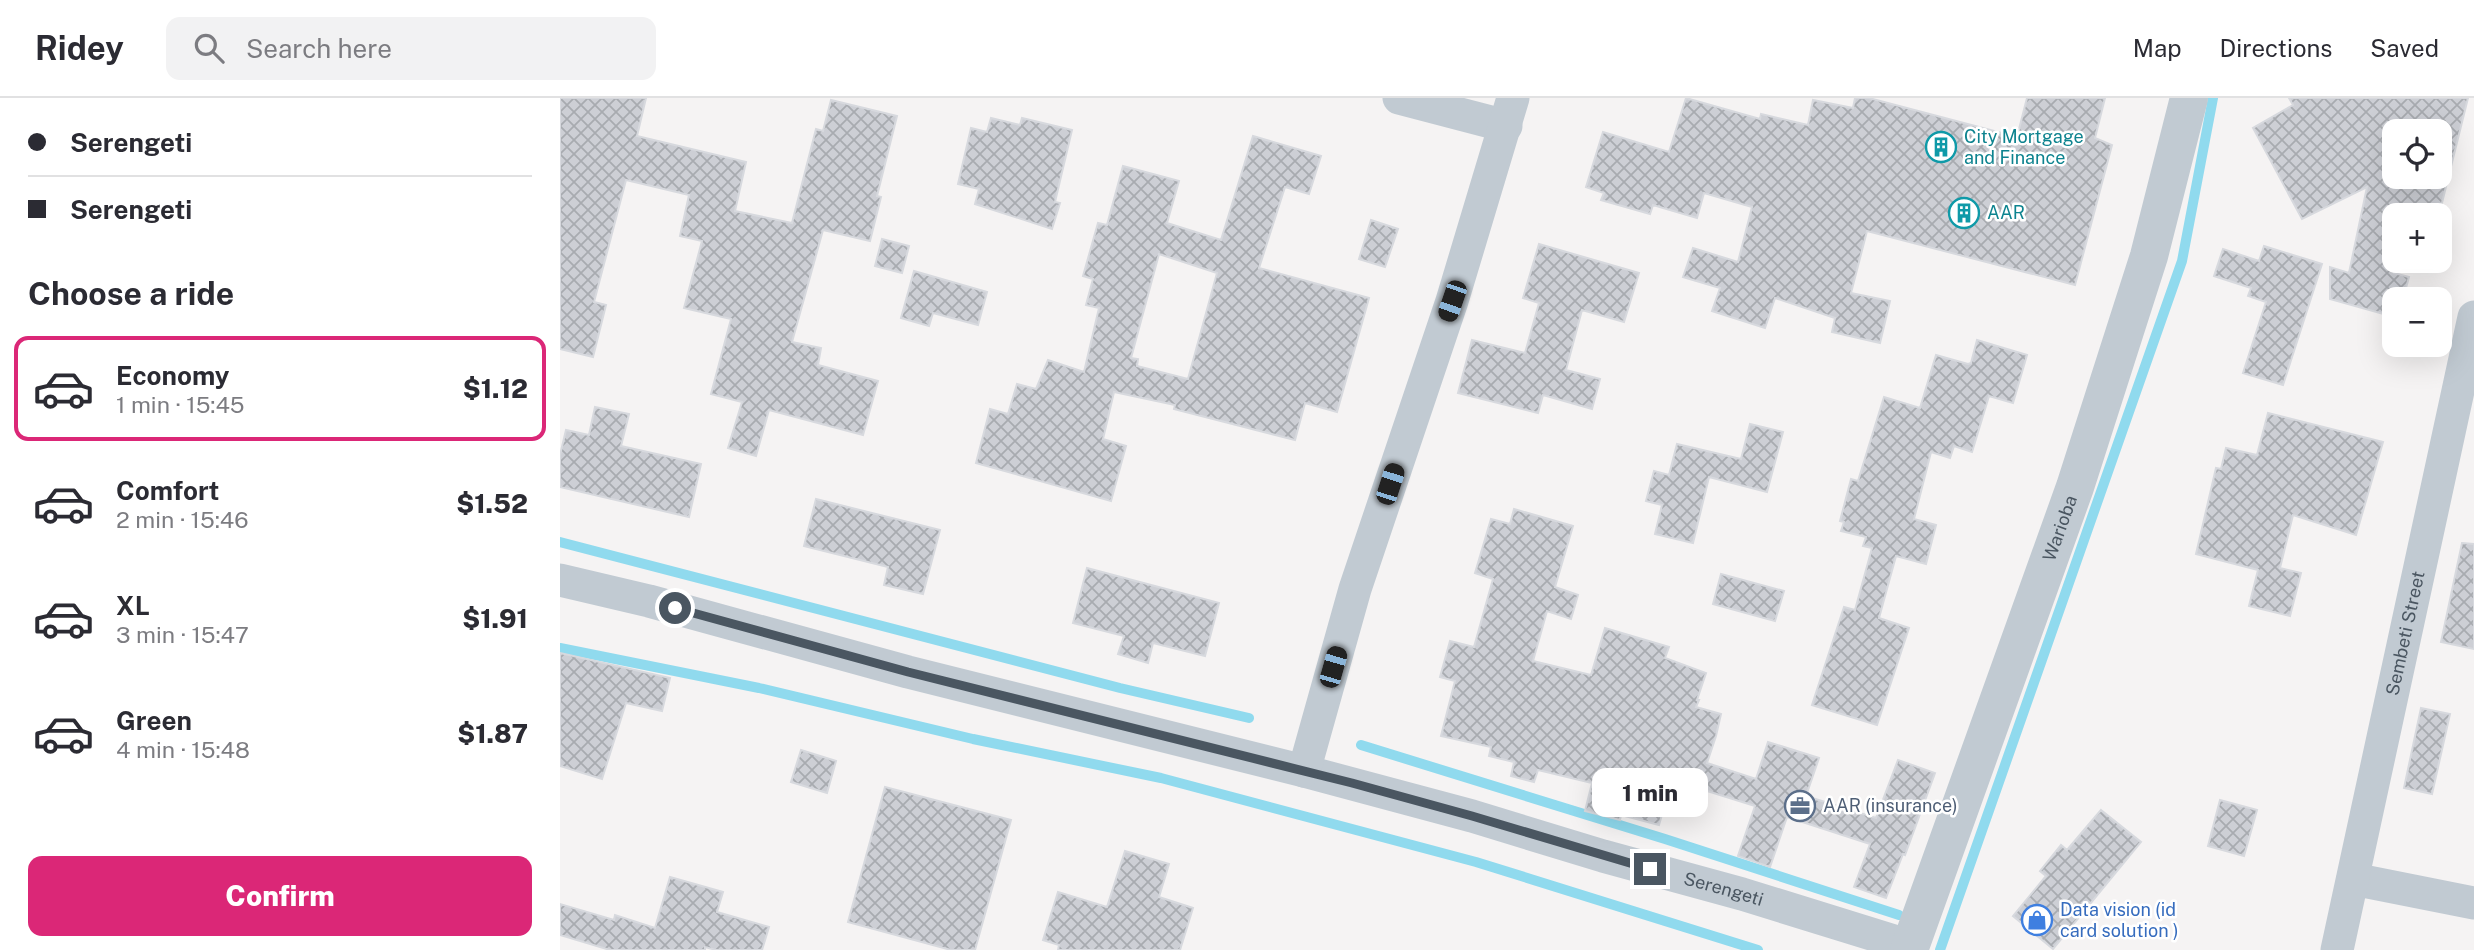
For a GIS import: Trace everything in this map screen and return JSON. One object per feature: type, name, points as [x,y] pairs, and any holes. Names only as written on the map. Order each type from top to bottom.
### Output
[{"type":"street","points":[[1304,771],[1355,589],[1452,301],[1510,112],[1399,98]]},
{"type":"street","name":"Warioba","points":[[1909,948],[2076,487],[2149,256],[2189,98]]},
{"type":"street","name":"Sembeti Street","points":[[2337,950],[2474,317]]},
{"type":"street","name":"Serengeti","points":[[560,580],[1472,816],[1742,894],[1909,948]]},
{"type":"street","points":[[2353,879],[2474,903]]},
{"type":"building","points":[[560,98],[646,98],[637,136],[746,162],[735,211],[792,223],[816,129],[823,131],[831,100],[897,116],[877,196],[881,197],[870,241],[823,230],[792,342],[821,348],[818,365],[878,381],[863,435],[769,410],[756,456],[728,448],[742,402],[711,394],[731,319],[684,308],[702,241],[680,236],[689,195],[626,180],[594,302],[606,305],[593,357],[560,349]]},
{"type":"building","points":[[1686,98],[1760,119],[1761,114],[1808,125],[1813,100],[1853,108],[1855,98],[1869,98],[2017,137],[2027,98],[2105,98],[2095,138],[2112,145],[2075,285],[1867,231],[1851,293],[1890,301],[1880,343],[1832,332],[1835,318],[1775,298],[1765,328],[1712,311],[1720,288],[1683,277],[1693,248],[1738,262],[1752,207],[1704,193],[1697,218],[1653,205],[1650,214],[1601,200],[1604,193],[1586,187],[1603,132],[1669,152]]},
{"type":"building","points":[[2289,98],[2468,98],[2452,163],[2452,119],[2382,119],[2382,189],[2445,189],[2442,203],[2382,203],[2382,273],[2409,277],[2406,287],[2382,287],[2382,314],[2330,299],[2330,267],[2349,273],[2367,187],[2302,219],[2253,128],[2293,105]]},
{"type":"building","points":[[991,118],[1020,125],[1022,118],[1072,130],[1055,202],[1060,203],[1052,229],[975,204],[979,189],[958,184],[971,128],[987,132]]},
{"type":"building","points":[[1253,136],[1321,156],[1309,194],[1285,187],[1259,268],[1369,298],[1337,412],[1305,403],[1295,440],[1174,409],[1175,405],[1114,392],[1103,439],[1126,446],[1111,501],[976,463],[990,409],[1008,414],[1017,384],[1036,389],[1048,360],[1084,372],[1099,308],[1086,305],[1093,279],[1083,276],[1098,223],[1107,225],[1123,166],[1179,181],[1167,223],[1221,240]],"holes":[[[1159,254],[1217,273],[1188,379],[1137,366],[1138,359],[1131,358]]]},
{"type":"building","points":[[1371,220],[1398,229],[1385,267],[1359,259]]},
{"type":"building","points":[[882,239],[909,246],[902,273],[875,266]]},
{"type":"building","points":[[1539,244],[1639,273],[1624,322],[1582,310],[1566,370],[1600,379],[1592,409],[1543,395],[1538,413],[1458,393],[1472,340],[1525,353],[1539,303],[1523,298]]},
{"type":"building","points":[[2264,246],[2322,264],[2283,385],[2243,373],[2266,302],[2248,296],[2251,288],[2214,276],[2223,249],[2259,261]]},
{"type":"building","points":[[914,271],[987,292],[978,325],[933,313],[929,326],[901,318]]},
{"type":"building","points":[[1977,340],[2027,355],[2013,403],[1989,396],[1972,452],[1954,446],[1950,458],[1931,452],[1914,519],[1936,525],[1926,564],[1896,556],[1879,618],[1909,628],[1877,725],[1812,705],[1844,607],[1855,610],[1872,548],[1863,546],[1866,537],[1841,531],[1844,522],[1840,521],[1851,479],[1858,481],[1884,397],[1920,408],[1936,355],[1971,363]]},
{"type":"building","points":[[595,407],[629,414],[621,446],[701,464],[689,517],[560,487],[560,455],[566,430],[589,435]]},
{"type":"building","points":[[2268,413],[2383,442],[2356,535],[2293,515],[2280,568],[2301,573],[2290,616],[2249,606],[2258,570],[2196,554],[2216,468],[2221,469],[2226,448],[2257,455]]},
{"type":"building","points":[[1750,424],[1783,432],[1767,492],[1709,477],[1693,543],[1655,534],[1662,505],[1646,501],[1654,471],[1669,475],[1677,444],[1741,459]]},
{"type":"building","points":[[816,499],[940,530],[923,594],[884,585],[888,567],[804,546]]},
{"type":"building","points":[[1514,509],[1573,526],[1555,587],[1578,595],[1571,619],[1547,611],[1533,661],[1591,675],[1605,628],[1669,647],[1665,658],[1706,673],[1696,707],[1721,714],[1707,763],[1756,779],[1768,742],[1819,758],[1806,796],[1876,818],[1898,760],[1935,773],[1886,898],[1854,887],[1870,844],[1787,817],[1770,867],[1738,856],[1755,806],[1672,780],[1659,825],[1621,815],[1620,820],[1585,811],[1592,783],[1538,770],[1534,782],[1511,776],[1514,762],[1489,756],[1491,747],[1441,736],[1455,681],[1440,677],[1450,641],[1474,647],[1493,579],[1475,573],[1491,519],[1510,524]]},
{"type":"building","points":[[2462,543],[2474,544],[2474,649],[2441,642]]},
{"type":"building","points":[[1087,568],[1219,603],[1205,656],[1153,643],[1148,663],[1118,654],[1124,636],[1073,623]]},
{"type":"building","points":[[1721,574],[1784,591],[1775,621],[1713,604]]},
{"type":"building","points":[[560,653],[670,678],[662,711],[626,703],[602,779],[560,766]]},
{"type":"building","points":[[2421,708],[2450,714],[2432,794],[2404,788]]},
{"type":"building","points":[[801,750],[836,761],[827,793],[791,782]]},
{"type":"building","points":[[885,787],[1011,820],[975,950],[951,950],[848,922]]},
{"type":"building","points":[[2220,800],[2257,810],[2244,856],[2208,846]]},
{"type":"building","points":[[2101,810],[2141,842],[2053,949],[2013,916],[2046,876],[2040,871],[2061,845],[2067,850]]},
{"type":"building","points":[[1125,851],[1169,864],[1159,897],[1193,908],[1180,950],[1058,950],[1059,945],[1043,940],[1058,892],[1107,907]]},
{"type":"building","points":[[670,877],[723,892],[717,912],[769,927],[762,950],[716,950],[705,947],[705,950],[610,950],[560,935],[560,904],[614,920],[615,915],[655,928]]},
{"type":"waterway","points":[[1940,950],[2182,261],[2213,98]]},
{"type":"waterway","points":[[560,542],[1120,688],[1249,718]]},
{"type":"waterway","points":[[560,648],[759,688],[973,739],[1161,778],[1476,862],[1758,950]]},
{"type":"waterway","points":[[1361,745],[1899,915]]},
{"type":"place","name":"City Mortgage and Finance","points":[[1941,147]]},
{"type":"place","name":"AAR","points":[[1964,213]]},
{"type":"place","name":"AAR (insurance)","points":[[1800,806]]},
{"type":"place","name":"Data vision (id card solution )","points":[[2037,920]]},
{"type":"route","points":[[675,608],[908,672],[1352,783],[1650,869]]}]
